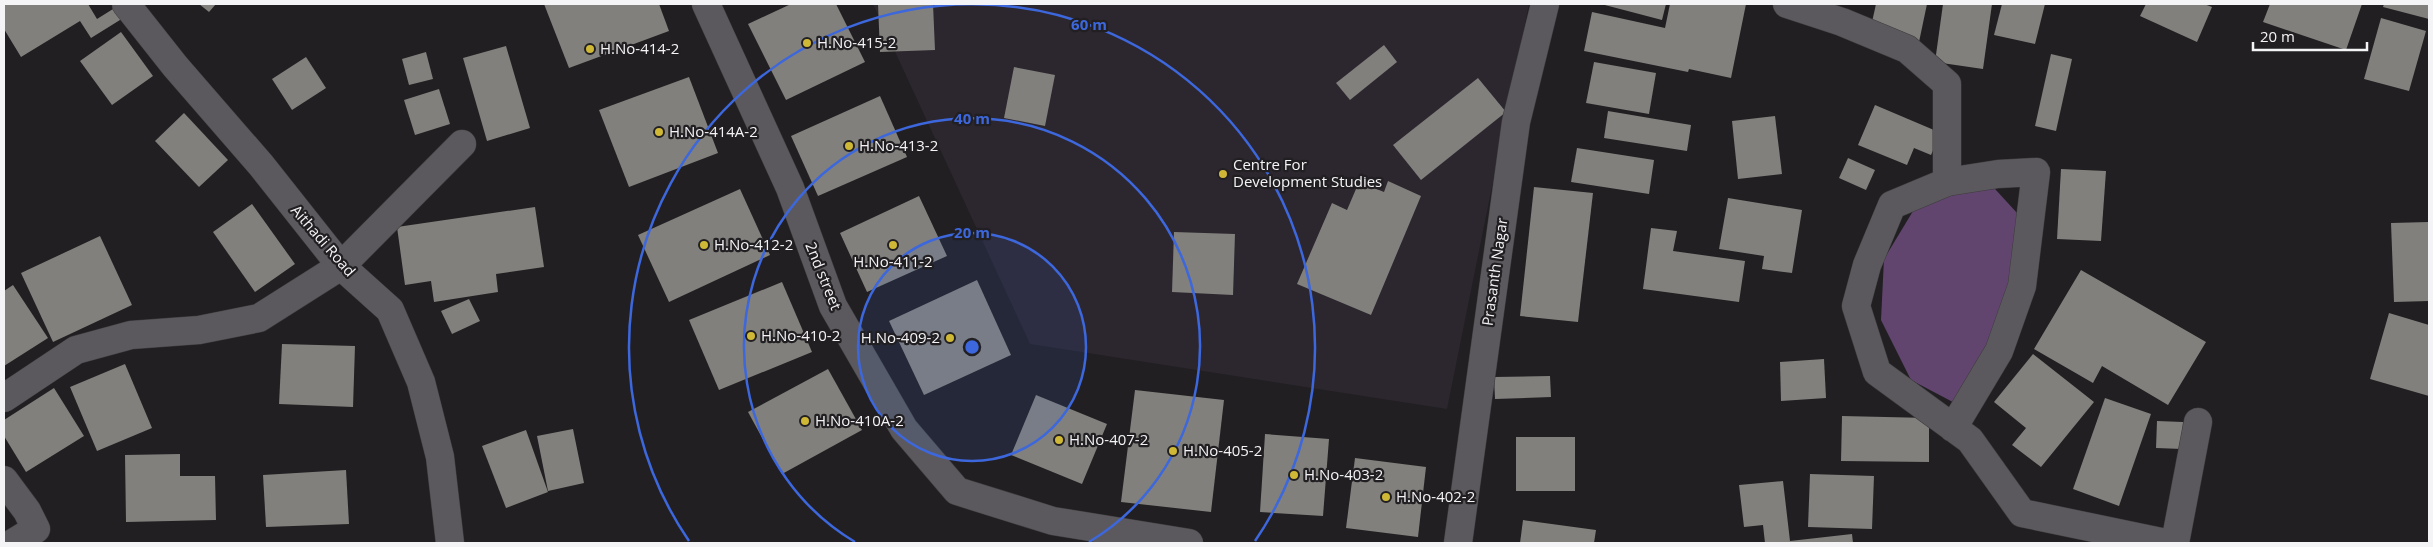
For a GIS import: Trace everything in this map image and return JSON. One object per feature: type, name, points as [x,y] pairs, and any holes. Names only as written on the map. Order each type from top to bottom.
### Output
[{"type":"street","name":"Aithadi Road","points":[[126,4],[175,66],[261,165],[341,266],[390,310],[421,382],[440,457],[450,543]]},
{"type":"street","name":"2nd street","points":[[706,4],[790,188],[833,306],[904,429],[957,491],[1053,521],[1189,543]]},
{"type":"street","name":"Prasanth Nagar","points":[[1458,543],[1516,122],[1545,4]]},
{"type":"street","points":[[1787,4],[1842,22],[1907,49],[1947,84],[1947,182]]},
{"type":"street","points":[[4,398],[76,350],[132,335],[199,330],[259,318],[341,266],[462,144]]},
{"type":"street","points":[[1953,428],[1999,351],[2022,286],[2036,172],[1998,174],[1947,182],[1892,204],[1866,264],[1856,306],[1877,372],[1953,428],[1970,440],[2022,513],[2166,543]]},
{"type":"street","points":[[2175,543],[2198,422]]},
{"type":"street","points":[[4,480],[27,511],[36,529],[13,543]]},
{"type":"shaded area","name":"Centre For Development Studies","points":[[873,4],[1529,4],[1447,409],[1030,344]]},
{"type":"shaded area","points":[[1995,189],[2029,226],[1968,410],[1911,380],[1881,320],[1884,259],[1924,193]]},
{"type":"building","points":[[4,4],[88,4],[97,19],[121,4],[128,15],[91,38],[80,21],[21,57],[4,29]]},
{"type":"building","points":[[199,4],[216,4],[209,12]]},
{"type":"building","name":"H.No-414-2","points":[[544,4],[659,4],[669,31],[569,68]]},
{"type":"building","name":"H.No-415-2","points":[[791,4],[836,4],[865,62],[786,100],[748,24]]},
{"type":"building","points":[[878,4],[933,4],[935,50],[880,52]]},
{"type":"building","points":[[1601,4],[1666,4],[1662,20]]},
{"type":"building","points":[[1670,4],[1746,4],[1731,78],[1689,69],[1688,72],[1584,51],[1592,12],[1665,28]]},
{"type":"building","points":[[1876,4],[1927,4],[1919,42],[1870,31]]},
{"type":"building","points":[[1943,4],[1992,4],[1983,69],[1935,62]]},
{"type":"building","points":[[2002,4],[2045,4],[2035,44],[1994,35]]},
{"type":"building","points":[[2146,4],[2204,4],[2212,7],[2197,42],[2140,16]]},
{"type":"building","points":[[2270,4],[2362,4],[2346,50],[2263,22]]},
{"type":"building","points":[[2384,4],[2429,4],[2429,19],[2383,7]]},
{"type":"building","points":[[2381,18],[2426,31],[2409,91],[2364,79]]},
{"type":"building","points":[[121,32],[153,76],[112,105],[80,61]]},
{"type":"building","points":[[1384,45],[1397,62],[1350,100],[1336,83]]},
{"type":"building","points":[[506,46],[530,128],[487,141],[463,58]]},
{"type":"building","points":[[426,52],[433,79],[409,85],[402,59]]},
{"type":"building","points":[[2051,54],[2072,59],[2056,131],[2035,126]]},
{"type":"building","points":[[306,57],[326,88],[292,110],[272,79]]},
{"type":"building","points":[[1594,62],[1656,73],[1649,114],[1586,103]]},
{"type":"building","points":[[1014,67],[1055,75],[1045,126],[1004,118]]},
{"type":"building","name":"H.No-414A-2","points":[[689,77],[718,153],[629,187],[599,110]]},
{"type":"building","points":[[1478,78],[1506,112],[1421,180],[1393,145]]},
{"type":"building","points":[[439,89],[450,124],[415,135],[404,100]]},
{"type":"building","name":"H.No-413-2","points":[[880,96],[907,157],[818,196],[791,136]]},
{"type":"building","points":[[1875,105],[1941,133],[1931,155],[1914,148],[1907,165],[1858,145]]},
{"type":"building","points":[[1608,111],[1691,125],[1687,151],[1604,138]]},
{"type":"building","points":[[184,113],[228,160],[199,187],[155,141]]},
{"type":"building","points":[[1775,116],[1782,174],[1738,179],[1732,121]]},
{"type":"building","points":[[1577,148],[1654,160],[1649,194],[1571,182]]},
{"type":"building","points":[[1848,158],[1875,170],[1866,190],[1839,178]]},
{"type":"building","points":[[2061,169],[2106,171],[2101,241],[2057,239]]},
{"type":"building","points":[[1388,181],[1421,196],[1371,315],[1297,284],[1332,203],[1347,210],[1359,182],[1384,192]]},
{"type":"building","points":[[1534,187],[1593,193],[1578,322],[1520,316]]},
{"type":"building","name":"H.No-412-2","points":[[740,189],[770,255],[669,302],[638,235]]},
{"type":"building","name":"H.No-411-2","points":[[919,196],[947,256],[867,292],[840,233]]},
{"type":"building","points":[[1728,198],[1802,210],[1792,273],[1762,269],[1764,256],[1719,249]]},
{"type":"building","points":[[252,204],[295,264],[255,292],[213,232]]},
{"type":"building","points":[[535,207],[544,267],[496,274],[498,292],[434,302],[431,281],[405,285],[397,227]]},
{"type":"building","points":[[2429,222],[2429,301],[2394,302],[2391,223]]},
{"type":"building","points":[[1651,228],[1677,231],[1673,251],[1745,261],[1739,302],[1643,289]]},
{"type":"building","points":[[1174,232],[1235,234],[1233,295],[1172,292]]},
{"type":"building","points":[[100,236],[132,305],[53,342],[21,273]]},
{"type":"building","points":[[2081,270],[2206,342],[2168,405],[2102,366],[2093,383],[2034,349]]},
{"type":"building","name":"H.No-409-2","points":[[977,280],[1011,355],[924,395],[889,321]]},
{"type":"building","name":"H.No-410-2","points":[[782,282],[812,352],[719,390],[689,320]]},
{"type":"building","points":[[13,285],[48,338],[4,366],[4,291]]},
{"type":"building","points":[[469,299],[480,321],[452,334],[441,311]]},
{"type":"building","points":[[2389,313],[2429,325],[2429,396],[2370,379]]},
{"type":"building","points":[[282,344],[355,346],[353,407],[279,404]]},
{"type":"building","points":[[2033,354],[2094,402],[2041,467],[2012,445],[2026,428],[1994,402]]},
{"type":"building","points":[[1824,359],[1826,398],[1781,401],[1780,362]]},
{"type":"building","points":[[125,364],[152,428],[97,451],[70,387]]},
{"type":"building","name":"H.No-410A-2","points":[[828,369],[862,430],[782,474],[748,412]]},
{"type":"building","points":[[1550,376],[1551,397],[1495,399],[1494,377]]},
{"type":"building","points":[[54,388],[84,436],[26,472],[4,436],[4,420]]},
{"type":"building","name":"H.No-405-2","points":[[1135,390],[1224,400],[1211,512],[1121,502]]},
{"type":"building","name":"H.No-407-2","points":[[1036,395],[1107,424],[1082,484],[1011,455]]},
{"type":"building","points":[[2105,398],[2151,414],[2119,506],[2073,489]]},
{"type":"building","points":[[1842,416],[1929,418],[1929,462],[1841,461]]},
{"type":"building","points":[[2157,421],[2183,422],[2182,449],[2156,448]]},
{"type":"building","points":[[573,429],[584,483],[548,491],[537,436]]},
{"type":"building","points":[[526,430],[548,492],[506,508],[482,446]]},
{"type":"building","name":"H.No-403-2","points":[[1265,434],[1329,439],[1323,516],[1260,512]]},
{"type":"building","points":[[1516,437],[1575,437],[1575,491],[1516,491]]},
{"type":"building","points":[[180,454],[180,476],[215,476],[216,520],[126,522],[125,455]]},
{"type":"building","name":"H.No-402-2","points":[[1355,458],[1426,467],[1418,537],[1346,528]]},
{"type":"building","points":[[346,470],[349,524],[266,527],[263,475]]},
{"type":"building","points":[[1810,474],[1874,476],[1872,529],[1808,527]]},
{"type":"building","points":[[1783,481],[1790,541],[1852,534],[1853,543],[1765,543],[1763,525],[1744,527],[1739,485]]},
{"type":"building","points":[[1523,520],[1596,530],[1594,543],[1520,543]]},
{"type":"place","name":"H.No-415-2","points":[[807,43]]},
{"type":"place","name":"H.No-414-2","points":[[590,49]]},
{"type":"place","name":"H.No-414A-2","points":[[659,132]]},
{"type":"place","name":"H.No-413-2","points":[[849,146]]},
{"type":"place","name":"Centre For Development Studies","points":[[1223,174]]},
{"type":"place","name":"H.No-412-2","points":[[704,245]]},
{"type":"place","name":"H.No-411-2","points":[[893,245]]},
{"type":"place","name":"H.No-410-2","points":[[751,336]]},
{"type":"place","name":"H.No-409-2","points":[[950,338]]},
{"type":"place","name":"H.No-410A-2","points":[[805,421]]},
{"type":"place","name":"H.No-407-2","points":[[1059,440]]},
{"type":"place","name":"H.No-405-2","points":[[1173,451]]},
{"type":"place","name":"H.No-403-2","points":[[1294,475]]},
{"type":"place","name":"H.No-402-2","points":[[1386,497]]}]
